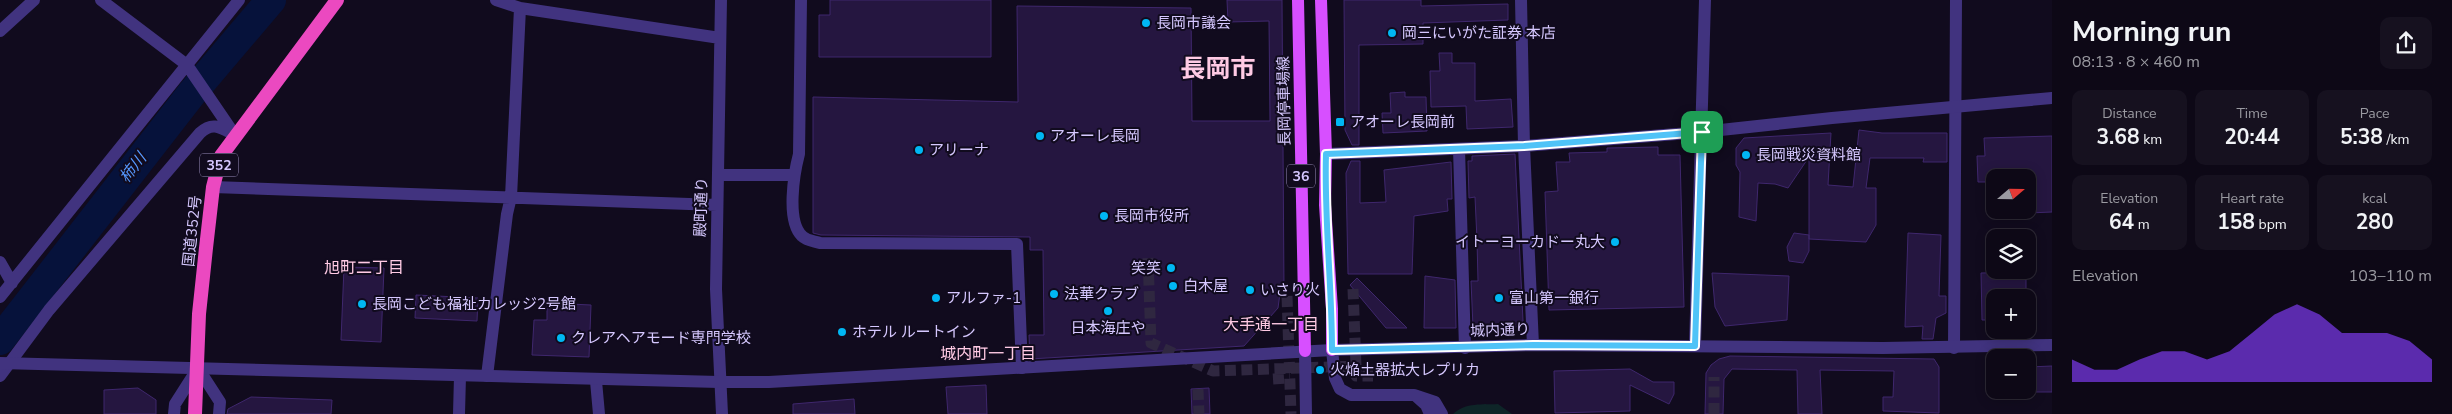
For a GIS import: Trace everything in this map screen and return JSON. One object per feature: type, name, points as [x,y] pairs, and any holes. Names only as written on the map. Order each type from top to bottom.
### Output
[{"type":"highway","name":"国道352号","points":[[195,414],[199,314],[213,187],[221,156],[336,0]]},
{"type":"main road","name":"長岡停車場線","points":[[1298,0],[1305,351]]},
{"type":"main road","name":"36","points":[[1321,0],[1326,154],[1325,205],[1332,309],[1332,350]]},
{"type":"street","points":[[0,31],[34,0]]},
{"type":"street","points":[[101,0],[187,65],[235,135]]},
{"type":"street","points":[[0,297],[239,0]]},
{"type":"street","points":[[496,0],[520,8],[720,38]]},
{"type":"street","name":"殿町通り","points":[[720,0],[719,175],[717,205],[719,382],[722,414]]},
{"type":"street","points":[[801,0],[798,154],[793,175],[794,215],[800,234],[807,240],[820,243],[1017,244],[1022,368]]},
{"type":"street","points":[[1521,0],[1524,146],[1533,345]]},
{"type":"street","points":[[1695,346],[1705,0]]},
{"type":"street","points":[[1954,348],[1956,0]]},
{"type":"street","points":[[488,376],[507,214],[511,197],[520,8]]},
{"type":"street","points":[[1326,154],[1524,146],[1702,132],[2052,98]]},
{"type":"street","points":[[0,376],[6,363],[49,310],[200,133],[208,126],[217,125],[235,135]]},
{"type":"street","points":[[1459,149],[1465,348]]},
{"type":"street","points":[[719,175],[793,175]]},
{"type":"street","points":[[213,187],[717,205]]},
{"type":"street","points":[[0,262],[12,283]]},
{"type":"street","name":"城内通り","points":[[6,363],[719,382],[1022,368],[1332,350],[1533,345],[1954,348],[2052,345]]},
{"type":"street","points":[[1332,350],[1335,378],[1340,389],[1351,394],[1414,395],[1435,402],[1442,414]]},
{"type":"street","points":[[1305,351],[1306,414]]},
{"type":"street","points":[[174,414],[175,404],[198,368],[220,402],[219,414]]},
{"type":"street","points":[[459,414],[460,376]]},
{"type":"street","points":[[596,380],[599,414]]},
{"type":"street","points":[[1414,395],[1426,405],[1430,414]]},
{"type":"green space","points":[[1498,404],[1512,414],[1453,414],[1469,406]]},
{"type":"building","points":[[830,0],[991,0],[991,57],[819,57],[819,15],[830,15]]},
{"type":"building","name":"アオーレ長岡","points":[[1227,0],[1282,0],[1284,290],[1280,293],[1278,308],[1244,346],[1030,359],[1029,335],[1044,335],[1043,250],[1030,250],[1030,237],[821,235],[813,233],[813,97],[1018,102],[1017,6],[1191,8],[1192,121],[1270,121],[1269,21],[1228,22]]},
{"type":"building","points":[[1344,0],[1421,0],[1421,6],[1508,4],[1508,20],[1423,23],[1423,44],[1359,45],[1359,145],[1352,145],[1345,130]]},
{"type":"building","points":[[1439,53],[1452,53],[1452,63],[1475,63],[1475,101],[1511,99],[1513,127],[1467,129],[1466,106],[1431,107],[1430,71],[1440,71]]},
{"type":"building","points":[[1405,92],[1405,97],[1426,97],[1427,131],[1383,133],[1382,113],[1391,113],[1390,93]]},
{"type":"building","points":[[1859,130],[1882,133],[1947,133],[1947,162],[1923,162],[1924,158],[1870,158],[1866,188],[1876,188],[1876,225],[1866,242],[1809,239],[1809,157],[1788,188],[1775,184],[1758,183],[1756,221],[1739,217],[1740,172],[1736,165],[1736,148],[1744,138],[1831,133],[1828,185],[1853,187]]},
{"type":"building","points":[[2052,136],[2052,212],[2036,213],[2036,169],[1986,169],[1986,182],[1978,182],[1977,156],[1985,156],[1984,138]]},
{"type":"building","name":"イトーヨーカドー丸大","points":[[1658,147],[1658,155],[1680,155],[1684,307],[1549,310],[1545,192],[1558,191],[1556,162],[1570,162],[1569,153],[1607,152],[1607,148]]},
{"type":"building","points":[[1515,154],[1523,321],[1516,327],[1473,327],[1471,281],[1478,281],[1477,240],[1475,197],[1469,198],[1468,161],[1472,161],[1472,156]]},
{"type":"building","points":[[1351,161],[1360,161],[1360,203],[1386,202],[1384,170],[1451,162],[1452,199],[1447,199],[1448,211],[1414,216],[1412,274],[1348,274],[1346,173]]},
{"type":"building","points":[[1794,233],[1809,235],[1809,251],[1803,263],[1789,261],[1787,247]]},
{"type":"building","points":[[1908,233],[1941,235],[1939,296],[1946,296],[1946,313],[1936,318],[1933,339],[1922,339],[1923,326],[1905,327]]},
{"type":"building","name":"長岡こども福祉カレッジ2号館","points":[[344,267],[384,268],[381,342],[341,340]]},
{"type":"building","points":[[1712,273],[1789,276],[1787,320],[1725,326],[1715,307]]},
{"type":"building","points":[[1981,273],[1986,273],[1986,279],[2026,279],[2026,289],[1986,289],[1986,320],[1982,320]]},
{"type":"building","points":[[1425,276],[1455,280],[1456,328],[1424,328]]},
{"type":"building","points":[[1357,278],[1407,328],[1386,328],[1350,285]]},
{"type":"building","points":[[416,295],[478,298],[477,321],[415,318]]},
{"type":"building","name":"クレアヘアモード専門学校","points":[[547,303],[591,305],[589,357],[532,355],[534,320],[547,320]]},
{"type":"building","points":[[1730,356],[1934,359],[1939,367],[1939,413],[1883,411],[1883,397],[1893,397],[1894,371],[1820,370],[1822,414],[1798,414],[1797,370],[1732,369],[1724,379],[1723,414],[1705,414],[1706,373],[1711,365],[1719,359]]},
{"type":"building","points":[[2052,366],[2052,392],[2036,392],[2036,367]]},
{"type":"building","points":[[1630,369],[1653,382],[1674,382],[1674,394],[1669,404],[1630,385],[1630,411],[1555,413],[1554,371]]},
{"type":"building","points":[[986,385],[987,414],[948,414],[946,387]]},
{"type":"building","points":[[138,388],[156,400],[156,414],[104,414],[104,390]]},
{"type":"building","points":[[1209,388],[1210,414],[1192,414],[1191,389]]},
{"type":"building","points":[[251,397],[332,400],[331,414],[227,414],[228,409]]},
{"type":"building","points":[[854,399],[855,414],[793,414],[793,404]]},
{"type":"waterway","name":"柿川","points":[[0,340],[192,93],[271,0]]},
{"type":"tunnel","points":[[1148,258],[1151,343],[1213,371],[1356,366],[1353,289]]},
{"type":"tunnel","points":[[1287,296],[1291,414]]},
{"type":"tunnel","points":[[1356,366],[1356,376],[1373,376]]},
{"type":"tunnel","points":[[1714,377],[1714,414]]},
{"type":"tunnel","points":[[1273,379],[1290,378]]},
{"type":"tunnel","points":[[1198,389],[1199,414]]},
{"type":"place","name":"長岡市議会","points":[[1146,23]]},
{"type":"place","name":"岡三にいがた証券 本店","points":[[1392,33]]},
{"type":"place","name":"アオーレ長岡前","points":[[1340,122]]},
{"type":"place","name":"アオーレ長岡","points":[[1040,136]]},
{"type":"place","name":"アリーナ","points":[[919,150]]},
{"type":"place","name":"長岡戦災資料館","points":[[1746,155]]},
{"type":"place","name":"長岡市役所","points":[[1104,216]]},
{"type":"place","name":"イトーヨーカドー丸大","points":[[1615,242]]},
{"type":"place","name":"笑笑","points":[[1171,268]]},
{"type":"place","name":"白木屋","points":[[1173,286]]},
{"type":"place","name":"いさり火","points":[[1250,290]]},
{"type":"place","name":"法華クラブ","points":[[1054,294]]},
{"type":"place","name":"アルファ-1","points":[[936,298]]},
{"type":"place","name":"富山第一銀行","points":[[1499,298]]},
{"type":"place","name":"長岡こども福祉カレッジ2号館","points":[[362,304]]},
{"type":"place","name":"日本海庄や","points":[[1108,311]]},
{"type":"place","name":"ホテル ルートイン","points":[[842,332]]},
{"type":"place","name":"クレアヘアモード専門学校","points":[[561,338]]},
{"type":"place","name":"火焔土器拡大レプリカ","points":[[1320,370]]},
{"type":"district","name":"長岡市","points":[[1218,69]]},
{"type":"district","name":"旭町二丁目","points":[[364,268]]},
{"type":"district","name":"大手通一丁目","points":[[1271,325]]},
{"type":"district","name":"城内町一丁目","points":[[988,354]]},
{"type":"route","points":[[1702,132],[1698,316],[1695,346],[1533,345],[1332,350],[1332,309],[1325,205],[1326,154],[1353,155],[1524,146],[1702,132]]}]
